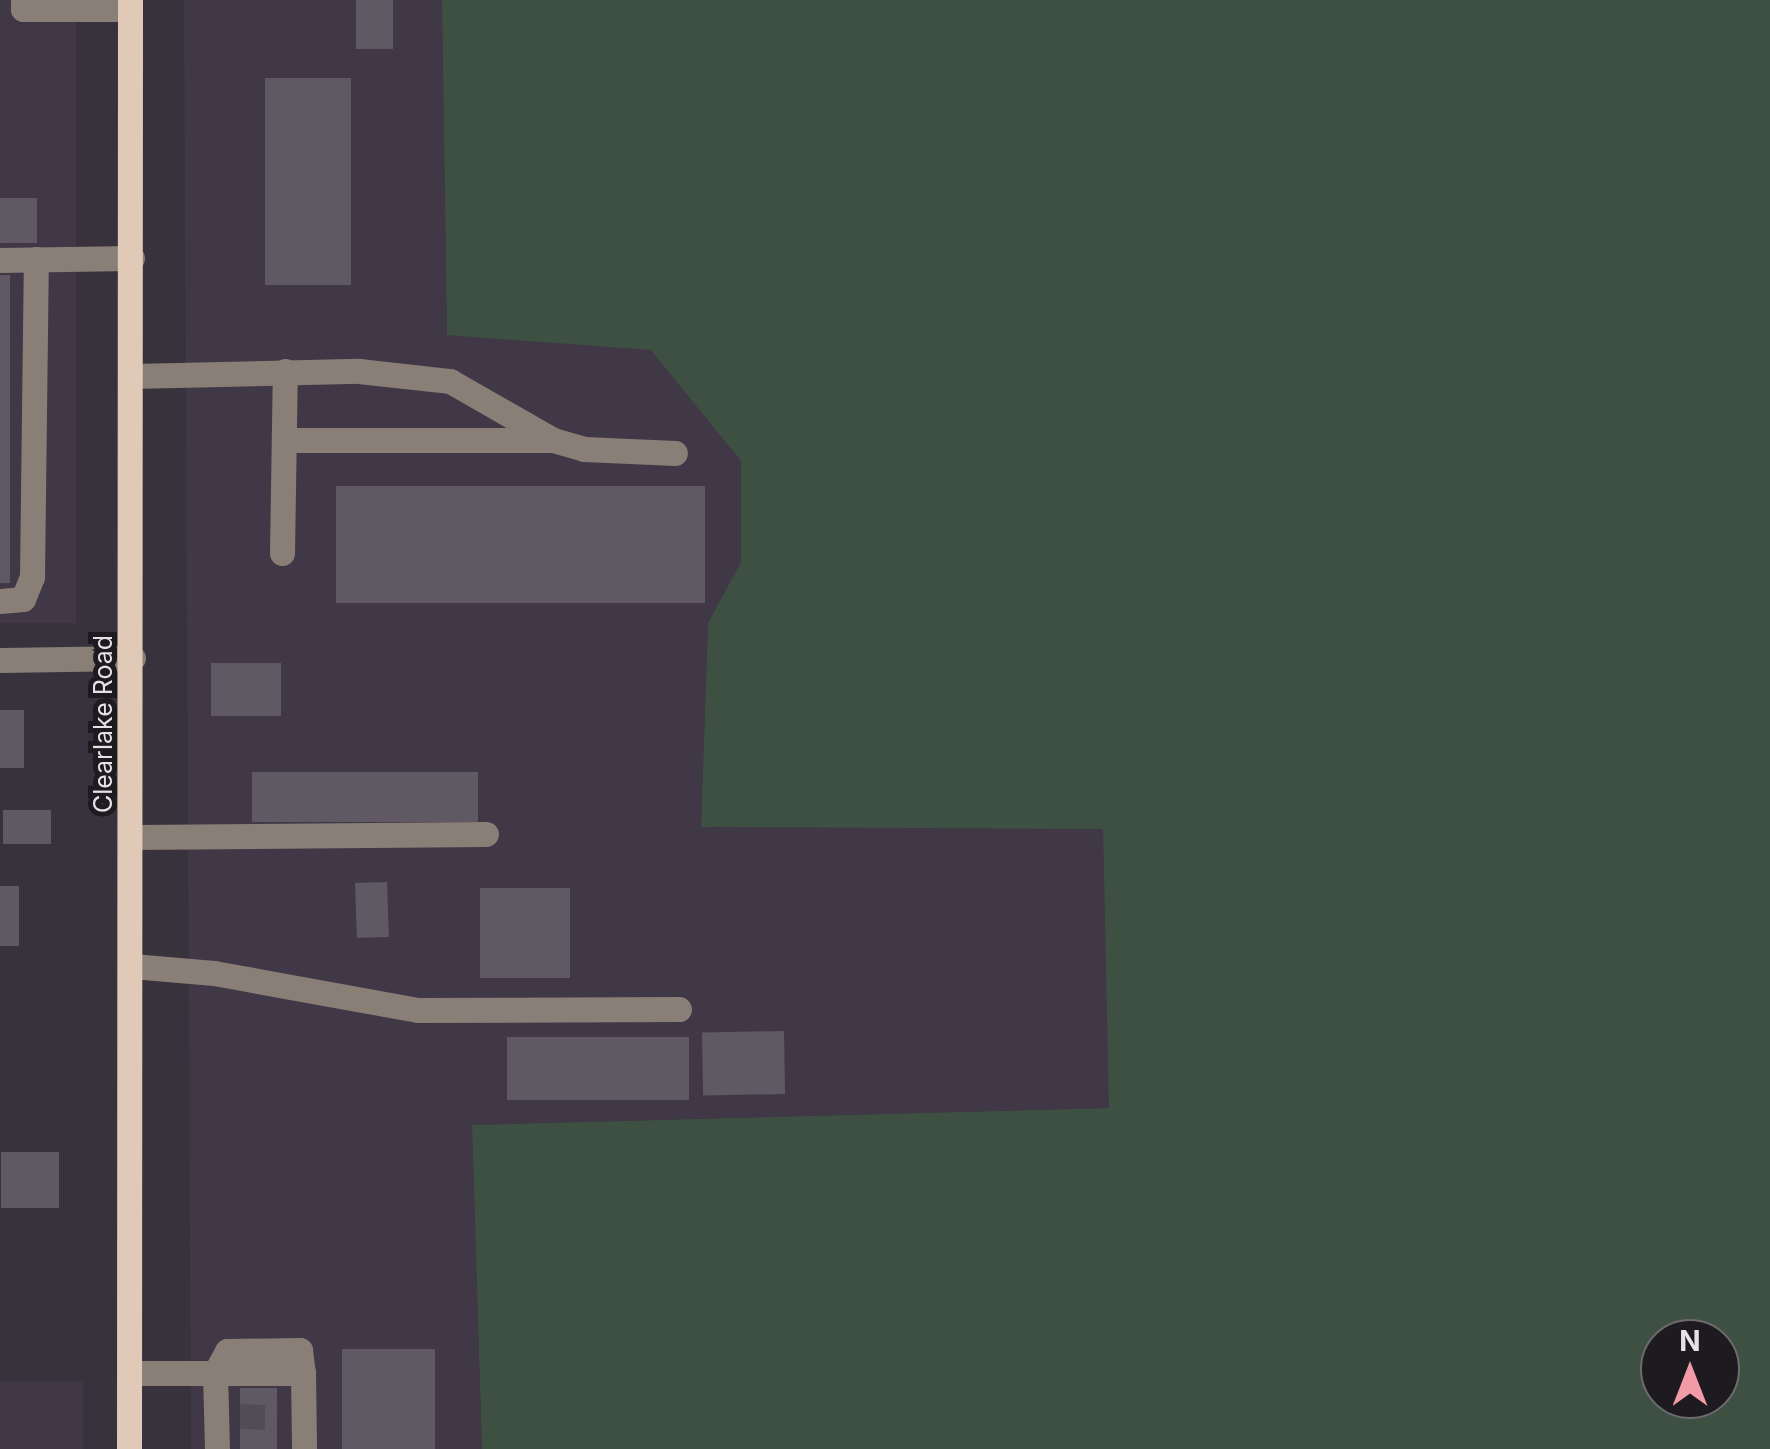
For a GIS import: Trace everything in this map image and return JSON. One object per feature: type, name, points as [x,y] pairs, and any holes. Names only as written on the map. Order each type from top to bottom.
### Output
[{"type":"main road","name":"Clearlake Road","points":[[129,1449],[134,658],[130,5]]},
{"type":"street","points":[[23,0],[23,10],[130,5]]},
{"type":"street","points":[[0,260],[132,258]]},
{"type":"street","points":[[0,601],[23,599],[32,577],[36,259]]},
{"type":"street","points":[[132,376],[285,370],[450,381],[554,440],[584,449],[675,453]]},
{"type":"street","points":[[282,553],[285,370]]},
{"type":"street","points":[[285,440],[554,440]]},
{"type":"street","points":[[0,660],[134,658]]},
{"type":"street","points":[[132,837],[486,834]]},
{"type":"street","points":[[132,966],[214,973],[418,1010],[678,1009]]},
{"type":"street","points":[[130,1373],[302,1373],[304,1449]]},
{"type":"street","points":[[215,1374],[228,1416],[217,1449]]},
{"type":"street","points":[[277,1417],[304,1416]]},
{"type":"shaded area","points":[[0,0],[76,0],[76,623],[0,623]]},
{"type":"shaded area","points":[[184,0],[442,0],[447,334],[652,349],[741,461],[741,562],[708,623],[701,827],[1103,828],[1110,1108],[472,1125],[482,1449],[191,1449]]},
{"type":"shaded area","points":[[0,1381],[83,1381],[83,1449],[0,1449]]},
{"type":"green space","points":[[442,0],[1770,0],[1770,1449],[482,1449],[472,1125],[1109,1108],[1103,829],[701,827],[708,623],[741,562],[741,461],[651,350],[447,335]]},
{"type":"building","points":[[356,0],[393,0],[393,49],[356,49]]},
{"type":"building","points":[[265,78],[351,78],[351,285],[265,285]]},
{"type":"building","points":[[0,198],[37,198],[37,243],[0,243]]},
{"type":"building","points":[[0,275],[10,275],[10,583],[0,583]]},
{"type":"building","points":[[336,486],[705,486],[705,603],[336,603]]},
{"type":"building","points":[[211,663],[281,663],[281,716],[211,716]]},
{"type":"building","points":[[0,710],[24,710],[24,768],[0,768]]},
{"type":"building","points":[[252,772],[478,772],[478,822],[252,822]]},
{"type":"building","points":[[3,810],[51,810],[51,844],[3,844]]},
{"type":"building","points":[[387,882],[389,937],[357,938],[355,883]]},
{"type":"building","points":[[0,886],[19,886],[19,946],[0,946]]},
{"type":"building","points":[[480,888],[570,888],[570,978],[480,978]]},
{"type":"building","points":[[784,1031],[785,1094],[703,1095],[702,1032]]},
{"type":"building","points":[[507,1037],[689,1037],[689,1100],[507,1100]]},
{"type":"building","points":[[1,1152],[59,1152],[59,1208],[1,1208]]},
{"type":"building","points":[[342,1349],[435,1349],[435,1449],[342,1449]]},
{"type":"building","points":[[240,1388],[277,1388],[277,1449],[240,1449]]},
{"type":"tunnel","points":[[240,1416],[277,1417]]}]
